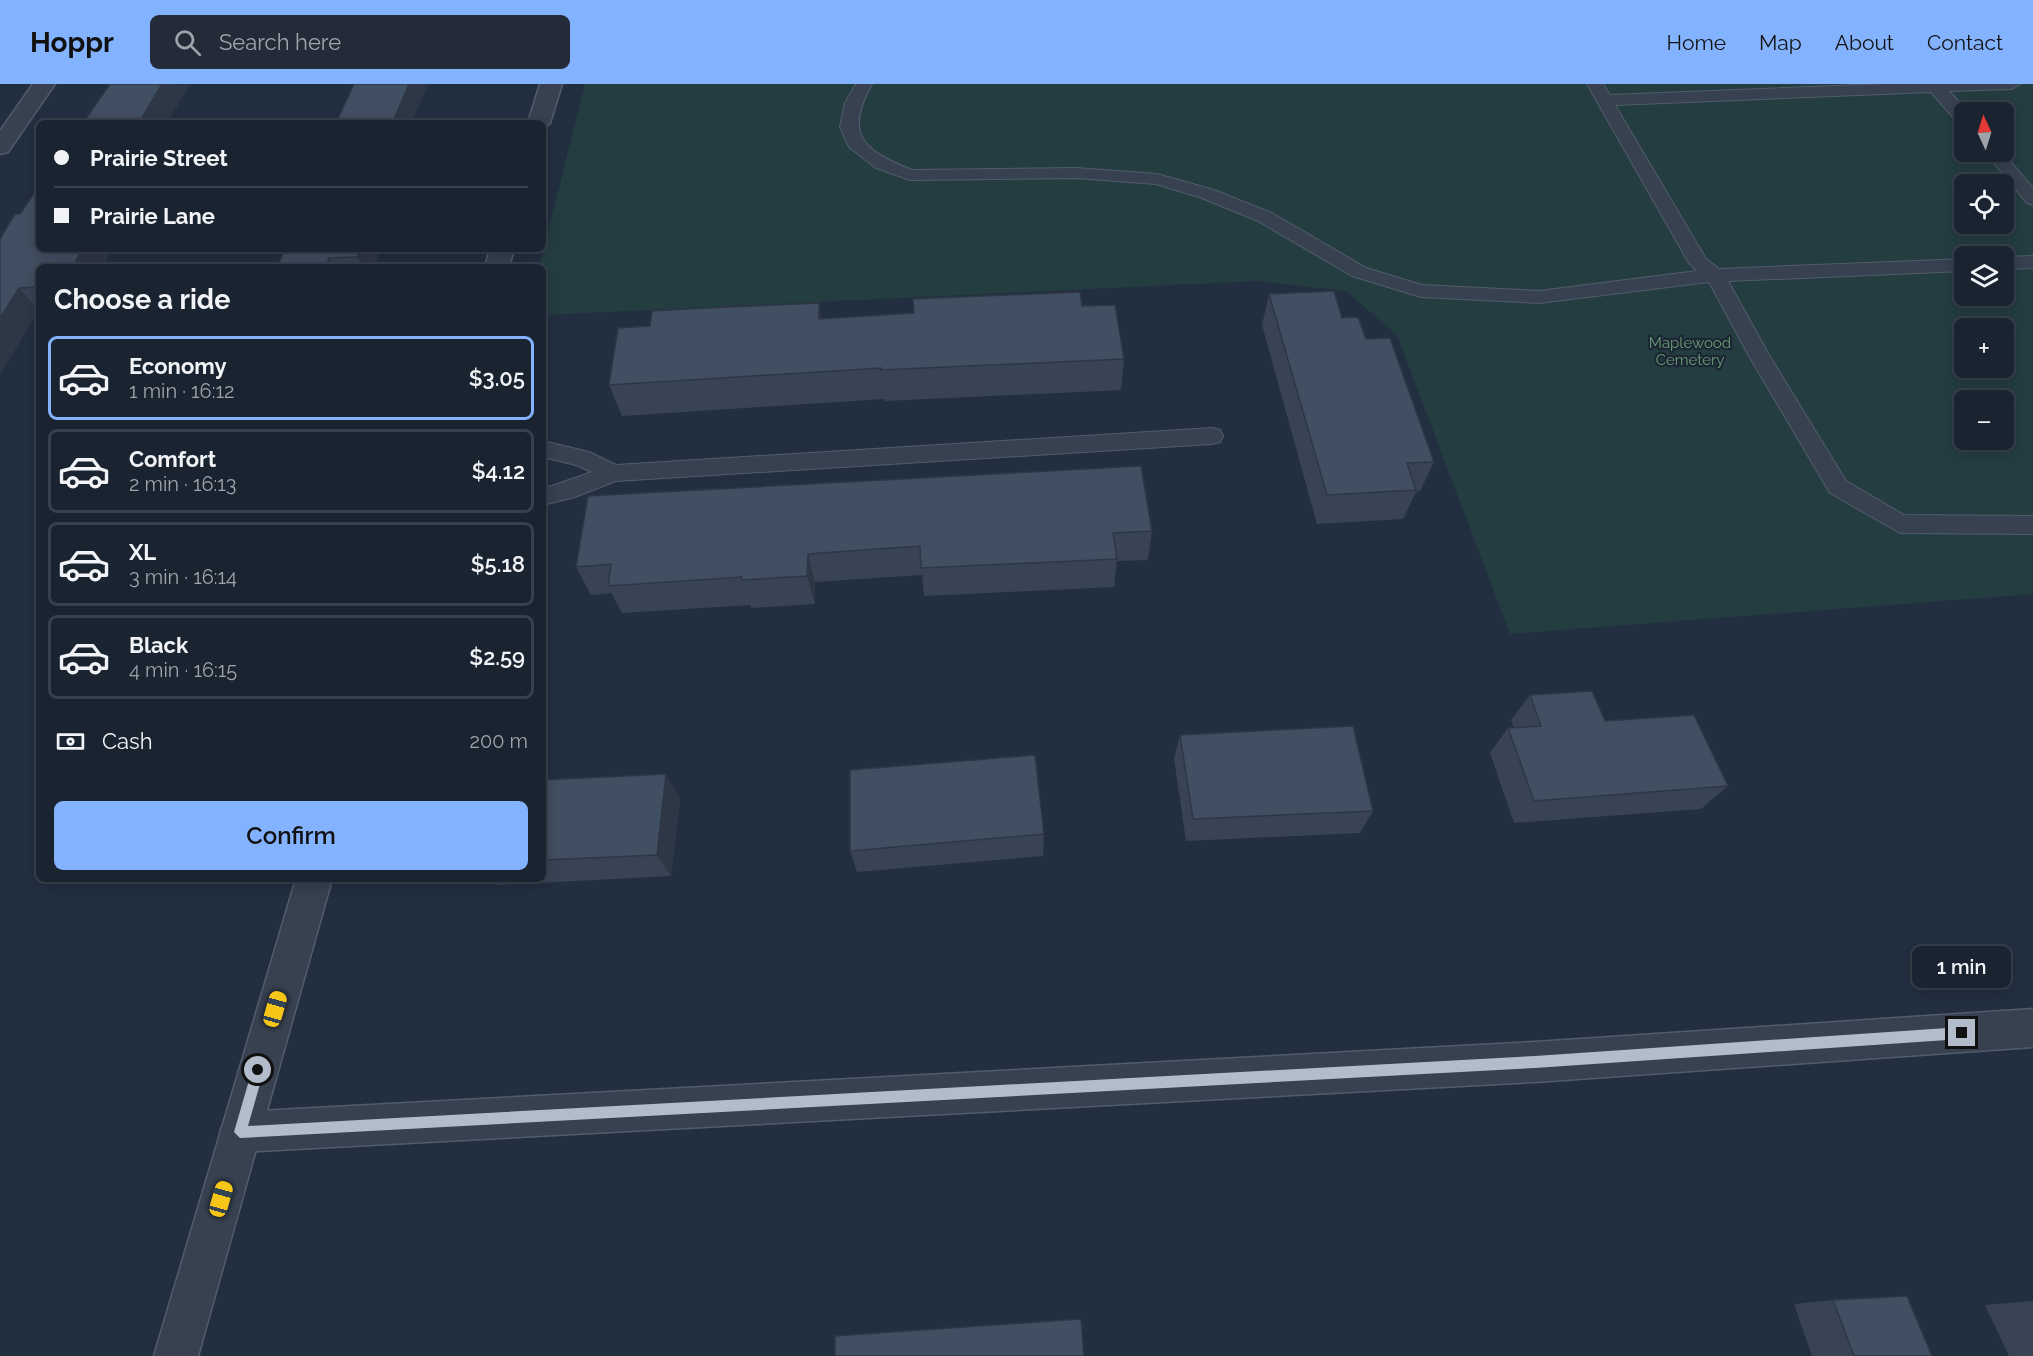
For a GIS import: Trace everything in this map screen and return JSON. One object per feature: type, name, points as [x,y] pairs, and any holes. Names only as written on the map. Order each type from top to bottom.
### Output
[{"type":"street","points":[[0,147],[44,84]]},
{"type":"street","points":[[540,120],[551,84]]},
{"type":"street","points":[[176,1356],[313,882]]},
{"type":"street","points":[[240,1132],[1535,1062],[2033,1028]]},
{"type":"lane","points":[[864,84],[853,103],[849,127],[858,147],[882,164],[910,175],[1076,172],[1157,179],[1208,194],[1265,217],[1359,272],[1421,291],[1539,297],[1715,275],[1954,265]]},
{"type":"lane","points":[[2012,84],[1600,92],[1699,263],[1715,275],[1759,356],[1838,487],[1900,524],[2033,525]]},
{"type":"lane","points":[[1935,86],[1954,108]]},
{"type":"lane","points":[[2001,162],[2033,200]]},
{"type":"lane","points":[[2014,263],[2033,262]]},
{"type":"lane","points":[[546,496],[567,491],[614,473],[1212,436]]},
{"type":"lane","points":[[546,450],[581,458],[614,473]]},
{"type":"green space","name":"Maplewood Cemetery","points":[[585,84],[2033,84],[2033,594],[1510,634],[1397,335],[1346,291],[1257,281],[546,315],[546,264],[540,264],[543,252],[546,252],[546,239]]},
{"type":"building","points":[[110,84],[162,84],[141,120],[85,120]]},
{"type":"building","points":[[354,84],[409,84],[395,117],[400,117],[399,120],[337,120]]},
{"type":"building","points":[[36,190],[36,252],[80,252],[74,264],[36,264],[36,287],[19,288],[0,318],[0,239],[15,214],[20,214]]},
{"type":"building","points":[[284,252],[359,252],[357,257],[329,258],[327,264],[278,264]]},
{"type":"building","points":[[1334,291],[1342,318],[1358,317],[1366,339],[1390,338],[1434,462],[1407,463],[1416,490],[1327,495],[1269,294]]},
{"type":"building","points":[[1080,292],[1082,306],[1115,305],[1124,359],[881,370],[881,368],[609,385],[618,328],[650,326],[652,311],[819,303],[819,319],[914,313],[913,299]]},
{"type":"building","points":[[1141,466],[1152,531],[1113,533],[1117,559],[921,568],[920,546],[808,554],[807,576],[742,580],[742,577],[608,586],[611,564],[576,567],[588,496]]},
{"type":"building","points":[[1592,691],[1605,721],[1694,715],[1728,786],[1534,801],[1508,728],[1541,726],[1530,695]]},
{"type":"building","points":[[1353,726],[1373,811],[1193,819],[1180,735]]},
{"type":"building","points":[[1035,755],[1044,834],[850,851],[850,770]]},
{"type":"building","points":[[666,774],[657,855],[546,860],[546,780]]},
{"type":"building","points":[[1907,1296],[1932,1356],[1854,1356],[1833,1300]]},
{"type":"building","points":[[1081,1319],[1084,1356],[835,1356],[835,1336]]},
{"type":"route","points":[[258,1070],[240,1132],[1535,1062],[1962,1033]]}]
